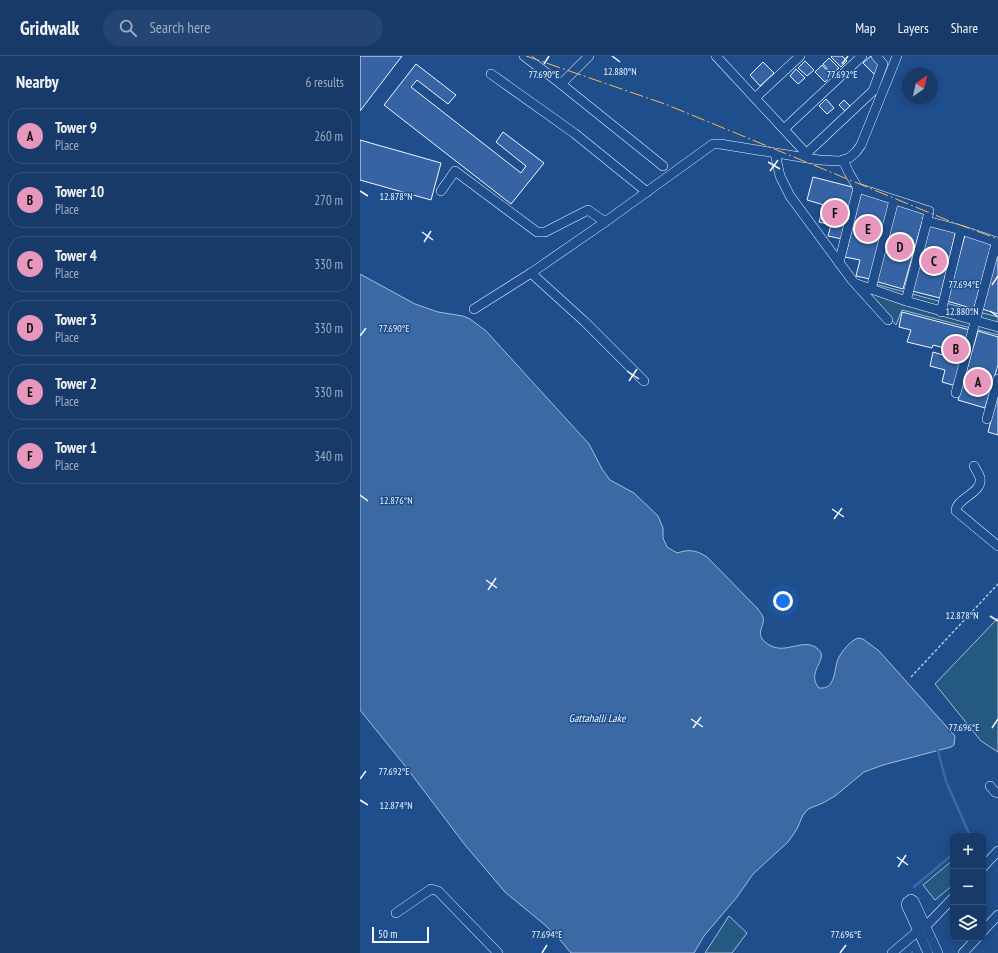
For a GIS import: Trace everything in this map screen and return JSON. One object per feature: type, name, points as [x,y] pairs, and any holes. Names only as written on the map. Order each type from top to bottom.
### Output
[{"type":"street","points":[[524,56],[663,166]]},
{"type":"street","points":[[561,84],[589,56]]},
{"type":"street","points":[[755,98],[800,56]]},
{"type":"street","points":[[784,129],[862,56]]},
{"type":"street","points":[[721,58],[755,98],[804,151],[808,152],[873,91],[883,64],[876,56]]},
{"type":"street","points":[[845,164],[861,145],[897,56]]},
{"type":"street","points":[[491,74],[574,133],[647,192]]},
{"type":"street","points":[[474,309],[531,273],[716,144],[845,164]]},
{"type":"street","points":[[775,153],[780,176],[790,196],[839,263],[888,320]]},
{"type":"street","points":[[839,263],[858,188],[845,164]]},
{"type":"street","points":[[441,191],[456,171],[537,232],[545,232],[588,210],[605,222]]},
{"type":"street","points":[[858,188],[929,211],[906,302]]},
{"type":"street","points":[[871,289],[894,200]]},
{"type":"street","points":[[927,221],[997,242],[996,251],[975,321],[956,393]]},
{"type":"street","points":[[941,312],[960,230]]},
{"type":"street","points":[[531,273],[585,322],[644,381]]},
{"type":"street","points":[[856,284],[906,302],[998,327]]},
{"type":"street","points":[[987,419],[998,379]]},
{"type":"street","points":[[974,466],[980,478],[980,483],[977,489],[957,506],[956,511],[998,546]]},
{"type":"street","points":[[990,786],[995,792],[998,793]]},
{"type":"street","points":[[986,864],[998,851]]},
{"type":"street","points":[[396,913],[431,889],[438,891],[498,953]]},
{"type":"street","points":[[892,953],[922,928],[950,901]]},
{"type":"street","points":[[986,928],[998,915]]},
{"type":"street","points":[[922,928],[928,953]]},
{"type":"street","points":[[922,928],[938,953]]},
{"type":"street","points":[[963,953],[974,941]]},
{"type":"path","points":[[911,677],[998,584]]},
{"type":"shaded area","points":[[875,284],[998,317],[998,335],[902,310],[896,325],[870,296]]},
{"type":"shaded area","points":[[998,618],[998,752],[981,741],[935,684]]},
{"type":"shaded area","points":[[950,862],[950,888],[935,900],[923,885]]},
{"type":"shaded area","points":[[729,916],[747,933],[732,953],[705,953]]},
{"type":"water","name":"Gattahalli Lake","points":[[360,274],[415,304],[438,312],[463,316],[470,319],[486,331],[589,444],[602,469],[610,480],[634,493],[658,516],[663,528],[663,538],[667,547],[677,553],[692,551],[707,557],[758,609],[763,617],[760,635],[765,642],[777,648],[807,645],[818,649],[821,653],[821,657],[816,671],[815,682],[819,688],[829,686],[833,678],[838,659],[846,647],[858,638],[863,639],[879,651],[955,736],[954,745],[883,765],[864,772],[835,796],[808,809],[788,842],[753,874],[737,897],[704,936],[694,953],[571,953],[545,925],[505,892],[465,845],[406,767],[360,710]]},
{"type":"building","points":[[360,56],[402,56],[360,111]]},
{"type":"building","points":[[842,56],[847,61],[841,67],[831,57]]},
{"type":"building","points":[[871,56],[881,67],[874,74],[863,63]]},
{"type":"building","points":[[829,58],[839,68],[832,74],[823,64]]},
{"type":"building","points":[[805,61],[814,70],[807,76],[798,68]]},
{"type":"building","points":[[763,62],[774,73],[760,86],[750,75]]},
{"type":"building","points":[[416,64],[456,95],[448,104],[417,80],[411,87],[521,173],[526,166],[496,142],[503,132],[544,163],[511,204],[384,105]]},
{"type":"building","points":[[822,65],[831,75],[825,82],[815,72]]},
{"type":"building","points":[[796,69],[805,78],[798,84],[790,76]]},
{"type":"building","points":[[826,99],[834,108],[827,114],[819,106]]},
{"type":"building","points":[[844,100],[850,106],[845,111],[839,105]]},
{"type":"building","points":[[360,140],[441,163],[431,200],[360,180]]},
{"type":"building","points":[[813,177],[856,188],[842,239],[828,236],[831,225],[819,222],[824,205],[807,200]]},
{"type":"building","points":[[861,193],[890,201],[870,279],[856,276],[860,260],[845,257]]},
{"type":"building","points":[[897,204],[925,212],[903,289],[875,281]]},
{"type":"building","points":[[929,223],[956,230],[940,298],[912,291]]},
{"type":"building","points":[[965,235],[992,243],[974,309],[947,301]]},
{"type":"building","points":[[996,257],[998,257],[998,314],[982,309]]},
{"type":"building","points":[[902,312],[970,330],[956,386],[942,382],[945,370],[930,366],[933,352],[946,356],[948,349],[933,345],[932,348],[907,342],[911,330],[899,327]]},
{"type":"building","points":[[978,331],[998,337],[998,365],[985,408],[958,400]]},
{"type":"building","points":[[998,394],[998,435],[988,432]]},
{"type":"waterway","points":[[937,750],[946,781],[969,833]]},
{"type":"waterway","points":[[914,887],[950,857]]},
{"type":"power","points":[[526,56],[665,104],[952,222],[998,239]]},
{"type":"place","name":"Tower 1","points":[[835,213]]},
{"type":"place","name":"Tower 2","points":[[868,229]]},
{"type":"place","name":"Tower 3","points":[[900,247]]},
{"type":"place","name":"Tower 4","points":[[934,261]]},
{"type":"place","name":"Tower 10","points":[[956,349]]},
{"type":"place","name":"Tower 9","points":[[978,382]]}]
